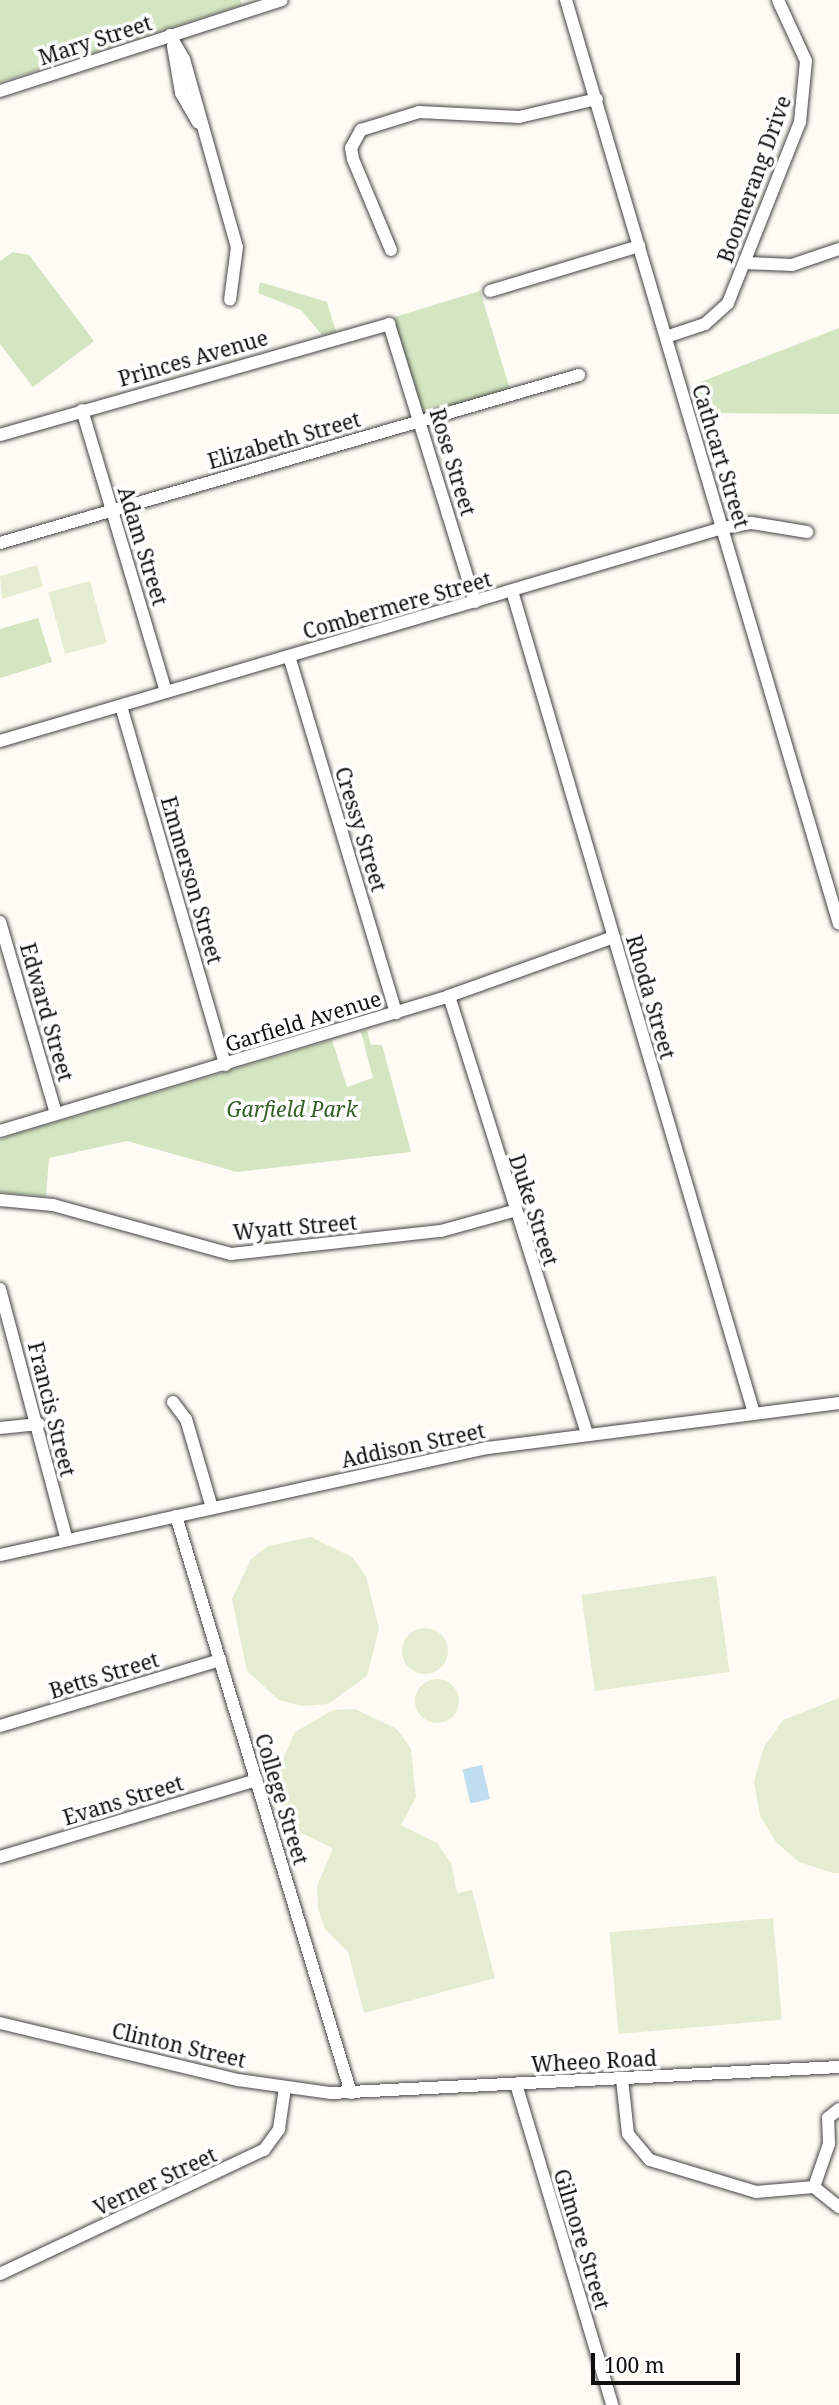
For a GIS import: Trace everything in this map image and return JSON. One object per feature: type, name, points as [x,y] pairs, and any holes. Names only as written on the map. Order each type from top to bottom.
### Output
[{"type":"street","name":"Mary Street","points":[[0,90],[171,41],[282,0]]},
{"type":"street","name":"Cathcart Street","points":[[566,0],[839,924]]},
{"type":"street","name":"Boomerang Drive","points":[[666,337],[717,316],[745,263],[805,101],[802,43],[778,0]]},
{"type":"street","points":[[171,41],[184,59],[237,247],[230,300]]},
{"type":"street","points":[[391,250],[353,159],[351,148],[361,130],[419,112],[519,117],[597,99]]},
{"type":"street","points":[[490,290],[639,246]]},
{"type":"street","points":[[745,263],[792,265],[839,249]]},
{"type":"street","name":"Princes Avenue","points":[[0,435],[383,324],[395,332]]},
{"type":"street","name":"Rose Street","points":[[395,332],[475,602]]},
{"type":"street","name":"Elizabeth Street","points":[[0,544],[579,375]]},
{"type":"street","name":"Adam Street","points":[[82,410],[166,692]]},
{"type":"street","name":"Combermere Street","points":[[0,741],[723,528],[752,523],[807,532]]},
{"type":"street","name":"Rhoda Street","points":[[512,591],[754,1413]]},
{"type":"street","name":"Cressy Street","points":[[289,656],[396,1013]]},
{"type":"street","name":"Emmerson Street","points":[[121,706],[225,1065]]},
{"type":"street","name":"Edward Street","points":[[0,922],[56,1114]]},
{"type":"street","name":"Garfield Avenue","points":[[0,1131],[396,1013],[614,937]]},
{"type":"street","name":"Duke Street","points":[[449,996],[513,1211],[587,1434]]},
{"type":"street","name":"Wyatt Street","points":[[0,1200],[53,1205],[231,1254],[441,1231],[513,1211]]},
{"type":"street","name":"Francis Street","points":[[0,1289],[39,1424],[67,1540]]},
{"type":"street","points":[[173,1402],[186,1419],[212,1508]]},
{"type":"street","name":"Addison Street","points":[[0,1555],[488,1448],[839,1403]]},
{"type":"street","points":[[0,1428],[39,1424]]},
{"type":"street","name":"College Street","points":[[176,1516],[351,2093]]},
{"type":"street","name":"Betts Street","points":[[0,1726],[220,1660]]},
{"type":"street","name":"Evans Street","points":[[0,1857],[257,1780]]},
{"type":"street","name":"Clinton Street","points":[[0,2023],[285,2088],[351,2093]]},
{"type":"street","name":"Wheeo Road","points":[[351,2093],[839,2067]]},
{"type":"street","points":[[622,2079],[628,2134],[650,2160],[756,2192],[814,2187],[839,2207]]},
{"type":"street","name":"Gilmore Street","points":[[516,2084],[612,2405]]},
{"type":"street","name":"Verner Street","points":[[0,2274],[264,2150],[279,2129],[285,2088]]},
{"type":"street","points":[[814,2187],[829,2144],[828,2118],[839,2109]]},
{"type":"green space","points":[[0,0],[240,0],[242,5],[0,82]]},
{"type":"green space","points":[[13,252],[29,255],[94,341],[33,387],[0,344],[0,261]]},
{"type":"green space","points":[[260,282],[327,302],[336,332],[322,335],[301,310],[258,293]]},
{"type":"green space","points":[[480,291],[510,389],[423,416],[393,318]]},
{"type":"green space","points":[[839,328],[839,414],[705,413],[695,384]]},
{"type":"green space","points":[[37,565],[43,586],[2,599],[0,576]]},
{"type":"green space","points":[[90,581],[107,643],[65,654],[48,592]]},
{"type":"green space","points":[[38,618],[52,662],[0,678],[0,629]]},
{"type":"green space","name":"Garfield Park","points":[[367,1030],[371,1045],[382,1045],[411,1152],[237,1172],[127,1141],[49,1158],[46,1196],[0,1192],[0,1139],[332,1040],[347,1087],[373,1078],[361,1032]]},
{"type":"green space","points":[[311,1537],[352,1557],[366,1576],[379,1629],[367,1676],[328,1704],[303,1706],[279,1700],[247,1671],[232,1599],[251,1559],[268,1546]]},
{"type":"green space","points":[[716,1576],[729,1672],[595,1691],[581,1595]]},
{"type":"green space","points":[[425,1628],[441,1635],[448,1651],[441,1667],[425,1674],[409,1667],[402,1651],[409,1635]]},
{"type":"green space","points":[[437,1679],[446,1680],[453,1685],[458,1692],[458,1710],[453,1717],[446,1722],[437,1723],[428,1722],[421,1717],[416,1710],[415,1701],[416,1692],[421,1685],[428,1680]]},
{"type":"green space","points":[[839,1698],[839,1873],[833,1873],[799,1862],[776,1842],[760,1816],[754,1781],[764,1747],[783,1720]]},
{"type":"green space","points":[[355,1709],[397,1729],[411,1749],[416,1797],[401,1825],[437,1843],[451,1863],[457,1893],[472,1890],[495,1978],[364,2013],[348,1952],[325,1929],[318,1908],[317,1886],[333,1848],[299,1832],[286,1814],[277,1772],[295,1732],[333,1710]]},
{"type":"green space","points":[[773,1918],[782,2020],[619,2034],[610,1932]]},
{"type":"water","points":[[482,1765],[490,1799],[470,1804],[463,1769]]}]
